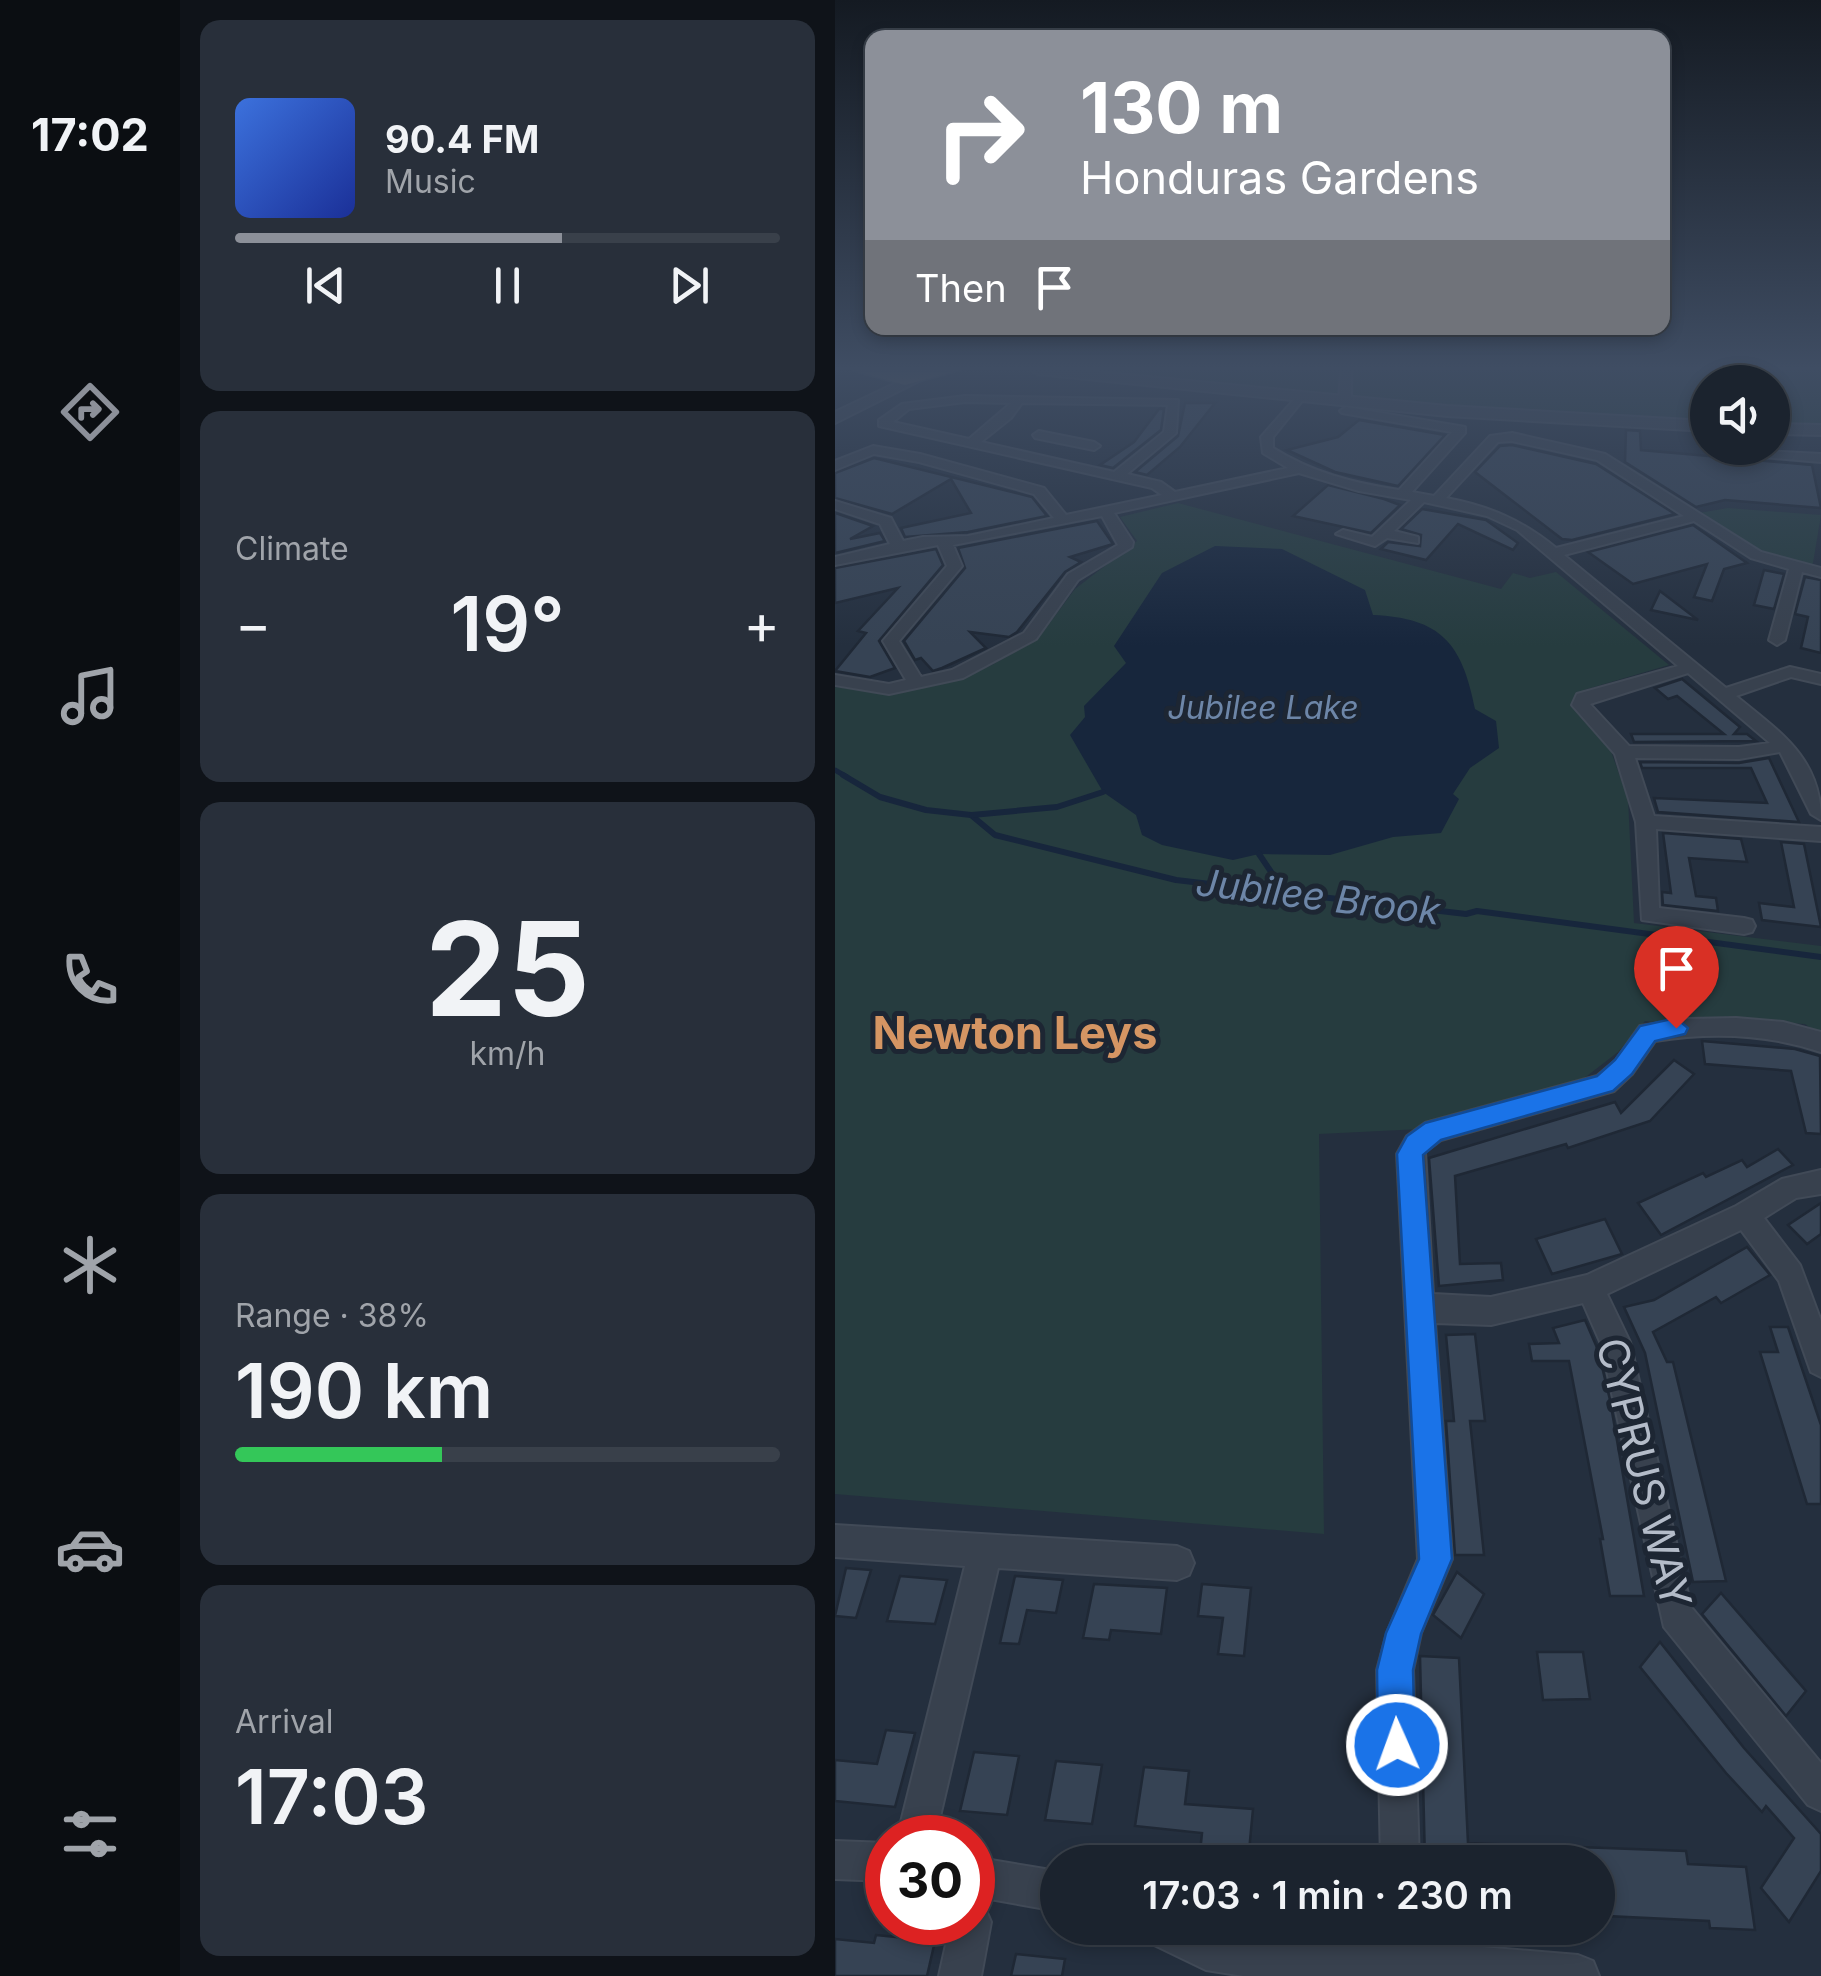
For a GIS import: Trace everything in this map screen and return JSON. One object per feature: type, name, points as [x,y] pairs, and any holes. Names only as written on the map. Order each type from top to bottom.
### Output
[{"type":"street","points":[[922,462],[1039,491],[1061,519]]},
{"type":"street","points":[[1052,462],[1156,485],[1171,496]]},
{"type":"street","points":[[1117,476],[1134,462]]},
{"type":"street","points":[[1283,462],[1294,471]]},
{"type":"street","points":[[1401,495],[1431,462]]},
{"type":"street","points":[[1435,502],[1474,462]]},
{"type":"street","points":[[1609,462],[1756,555],[1796,569],[1820,568]]},
{"type":"street","points":[[835,560],[899,546],[945,542],[1294,471],[1503,518],[1553,553],[1785,746],[1819,804]]},
{"type":"street","points":[[1343,534],[1375,542],[1419,499]]},
{"type":"street","points":[[835,504],[887,521],[899,546]]},
{"type":"street","points":[[835,680],[889,688],[917,684],[957,674],[1030,636],[1073,577],[1125,548],[1127,542],[1105,510]]},
{"type":"street","points":[[1553,553],[1695,517]]},
{"type":"street","points":[[1386,534],[1413,540]]},
{"type":"street","points":[[917,684],[914,672],[891,641],[955,566],[945,550],[945,542]]},
{"type":"street","points":[[1777,640],[1776,616],[1796,569]]},
{"type":"street","points":[[1692,666],[1580,701],[1624,752],[1646,822],[1649,915],[1743,926]]},
{"type":"street","points":[[1725,694],[1790,672],[1821,678]]},
{"type":"street","points":[[1624,752],[1739,752],[1785,746]]},
{"type":"street","points":[[1646,822],[1821,834]]},
{"type":"street","points":[[1400,1845],[1395,1670],[1404,1633],[1435,1559],[1410,1154],[1425,1135],[1605,1084],[1624,1067],[1648,1033],[1676,1028],[1793,1032],[1821,1042]]},
{"type":"street","points":[[1421,1308],[1491,1311],[1590,1288],[1745,1215],[1791,1187],[1821,1182]]},
{"type":"street","points":[[1745,1215],[1790,1274],[1821,1362]]},
{"type":"street","name":"CYPRUS WAY","points":[[1590,1288],[1615,1342],[1676,1616],[1821,1792]]},
{"type":"street","points":[[835,1540],[1177,1563]]},
{"type":"street","points":[[922,1815],[986,1550]]},
{"type":"street","points":[[835,1860],[865,1861]]},
{"type":"street","points":[[995,1896],[1040,1892]]},
{"type":"street","points":[[960,1976],[966,1945]]},
{"type":"street","points":[[1195,1945],[1252,1967],[1395,1945]]},
{"type":"street","points":[[1408,1945],[1579,1976]]},
{"type":"green space","points":[[1178,503],[1501,589],[1513,573],[1530,578],[1556,572],[1669,665],[1584,690],[1571,704],[1607,740],[1628,799],[1634,923],[1821,946],[1821,1036],[1805,1024],[1684,1017],[1664,1023],[1645,1021],[1618,1052],[1583,1079],[1421,1129],[1319,1134],[1324,1534],[835,1494],[835,687],[892,693],[949,682],[988,667],[1037,640],[1075,589],[1137,541],[1120,517]]},
{"type":"green space","points":[[1728,508],[1821,515],[1813,563],[1810,567],[1766,555],[1699,513]]},
{"type":"water","name":"Jubilee Lake","points":[[1215,546],[1282,549],[1365,590],[1373,615],[1416,622],[1445,638],[1463,667],[1475,709],[1496,721],[1499,748],[1470,768],[1453,794],[1459,799],[1441,833],[1393,837],[1330,855],[1259,854],[1233,860],[1162,845],[1142,835],[1136,815],[1103,792],[1070,735],[1085,717],[1084,706],[1126,663],[1114,646],[1162,573]]},
{"type":"building","points":[[863,462],[891,462],[1032,497],[1047,516],[968,532],[905,537],[901,528],[971,513],[951,479],[892,514],[835,498],[835,473]]},
{"type":"building","points":[[1104,462],[1120,462],[1113,468],[1100,465]]},
{"type":"building","points":[[1147,462],[1162,462],[1147,475],[1135,472]]},
{"type":"building","points":[[1314,462],[1420,462],[1398,486],[1335,472]]},
{"type":"building","points":[[1484,462],[1588,462],[1675,514],[1572,540],[1562,539],[1475,472]]},
{"type":"building","points":[[1625,462],[1812,465],[1821,508],[1725,500],[1696,507]]},
{"type":"building","points":[[1328,485],[1400,505],[1371,533],[1293,516]]},
{"type":"building","points":[[1422,509],[1486,520],[1518,543],[1513,550],[1458,524],[1426,560],[1381,549],[1388,542],[1420,546],[1421,535],[1401,529]]},
{"type":"building","points":[[835,513],[873,526],[850,539],[880,533],[885,541],[835,553]]},
{"type":"building","points":[[1097,521],[1113,544],[1070,557],[1081,562],[1065,572],[1017,632],[1009,637],[970,632],[986,648],[933,671],[921,658],[915,660],[904,641],[965,568],[958,548]]},
{"type":"building","points":[[1693,525],[1747,563],[1724,569],[1712,601],[1694,597],[1707,564],[1633,584],[1588,552]]},
{"type":"building","points":[[936,549],[943,565],[879,641],[895,668],[870,677],[835,671],[866,633],[858,631],[898,588],[835,603],[835,568]]},
{"type":"building","points":[[1764,570],[1784,574],[1774,609],[1754,605]]},
{"type":"building","points":[[1805,577],[1821,580],[1821,653],[1801,648],[1808,617],[1795,614]]},
{"type":"building","points":[[1660,591],[1698,620],[1651,610]]},
{"type":"building","points":[[1682,679],[1740,727],[1734,734],[1747,734],[1756,741],[1634,742],[1631,734],[1724,734],[1677,696],[1668,699],[1655,688]]},
{"type":"building","points":[[1769,758],[1799,822],[1658,812],[1654,798],[1767,803],[1751,768],[1642,768],[1640,762],[1739,763]]},
{"type":"building","points":[[1663,833],[1741,839],[1747,862],[1689,858],[1696,896],[1716,898],[1718,911],[1663,905],[1662,892],[1671,893]]},
{"type":"building","points":[[1781,842],[1804,844],[1821,927],[1762,920],[1759,903],[1794,907]]},
{"type":"building","points":[[1702,1041],[1795,1049],[1820,1056],[1821,1134],[1806,1133],[1791,1071],[1705,1064]]},
{"type":"building","points":[[1674,1060],[1694,1074],[1650,1121],[1568,1148],[1566,1144],[1455,1176],[1460,1264],[1501,1263],[1503,1280],[1439,1286],[1429,1158],[1615,1102],[1621,1113]]},
{"type":"building","points":[[1778,1149],[1793,1165],[1661,1235],[1638,1203],[1742,1160],[1747,1167]]},
{"type":"building","points":[[1821,1203],[1821,1234],[1807,1244],[1788,1225]]},
{"type":"building","points":[[1605,1219],[1622,1254],[1552,1274],[1536,1239]]},
{"type":"building","points":[[1747,1247],[1770,1275],[1721,1303],[1716,1297],[1653,1332],[1667,1362],[1673,1362],[1726,1581],[1693,1582],[1645,1353],[1624,1307],[1654,1300]]},
{"type":"building","points":[[1585,1320],[1598,1350],[1610,1400],[1644,1596],[1610,1596],[1569,1361],[1532,1361],[1529,1344],[1559,1343],[1553,1328]]},
{"type":"building","points":[[1770,1327],[1788,1327],[1821,1425],[1821,1504],[1807,1504],[1760,1352],[1778,1352]]},
{"type":"building","points":[[1475,1334],[1485,1421],[1470,1421],[1484,1555],[1455,1555],[1446,1421],[1454,1421],[1446,1335]]},
{"type":"building","points":[[846,1568],[871,1570],[856,1618],[835,1616]]},
{"type":"building","points":[[1457,1572],[1484,1594],[1461,1638],[1433,1615]]},
{"type":"building","points":[[900,1576],[947,1580],[935,1624],[887,1621]]},
{"type":"building","points":[[1015,1576],[1063,1580],[1056,1613],[1027,1610],[1019,1644],[1000,1643]]},
{"type":"building","points":[[1094,1584],[1167,1588],[1161,1634],[1111,1630],[1109,1640],[1083,1638]]},
{"type":"building","points":[[1202,1584],[1251,1588],[1244,1656],[1218,1654],[1223,1618],[1198,1616]]},
{"type":"building","points":[[1721,1593],[1806,1691],[1786,1716],[1702,1614]]},
{"type":"building","points":[[1660,1642],[1744,1748],[1821,1834],[1821,1871],[1789,1922],[1761,1888],[1794,1838],[1766,1806],[1762,1812],[1726,1773],[1640,1667]]},
{"type":"building","points":[[1537,1652],[1583,1652],[1590,1699],[1543,1700]]},
{"type":"building","points":[[1420,1656],[1459,1658],[1468,1843],[1522,1845],[1425,1845]]},
{"type":"building","points":[[886,1730],[915,1733],[895,1807],[835,1801],[835,1760],[877,1764]]},
{"type":"building","points":[[974,1752],[1019,1756],[1007,1815],[960,1811]]},
{"type":"building","points":[[1056,1761],[1102,1765],[1092,1824],[1045,1820]]},
{"type":"building","points":[[1144,1767],[1189,1771],[1185,1804],[1253,1809],[1250,1845],[1201,1845],[1202,1833],[1135,1826]]},
{"type":"building","points":[[1615,1848],[1686,1851],[1688,1864],[1746,1867],[1755,1930],[1710,1928],[1709,1921],[1615,1916]]},
{"type":"building","points":[[835,1939],[865,1945],[934,1945],[927,1976],[835,1976]]},
{"type":"building","points":[[1016,1954],[1065,1959],[1062,1976],[1011,1976]]},
{"type":"waterway","name":"Jubilee Brook","points":[[835,770],[847,777]]},
{"type":"waterway","name":"Jubilee Brook","points":[[843,775],[880,797],[926,810],[971,815],[995,835],[1176,880],[1285,893]]},
{"type":"waterway","points":[[972,815],[1057,807],[1103,792]]},
{"type":"waterway","points":[[1259,854],[1285,893]]},
{"type":"waterway","name":"Jubilee Brook","points":[[1285,893],[1466,914],[1477,911],[1821,957]]},
{"type":"district","name":"Newton Leys","points":[[1015,1033]]},
{"type":"route","points":[[1397,1745],[1395,1670],[1404,1633],[1435,1559],[1410,1154],[1425,1135],[1434,1131],[1605,1084],[1624,1067],[1648,1033],[1676,1028]]}]
